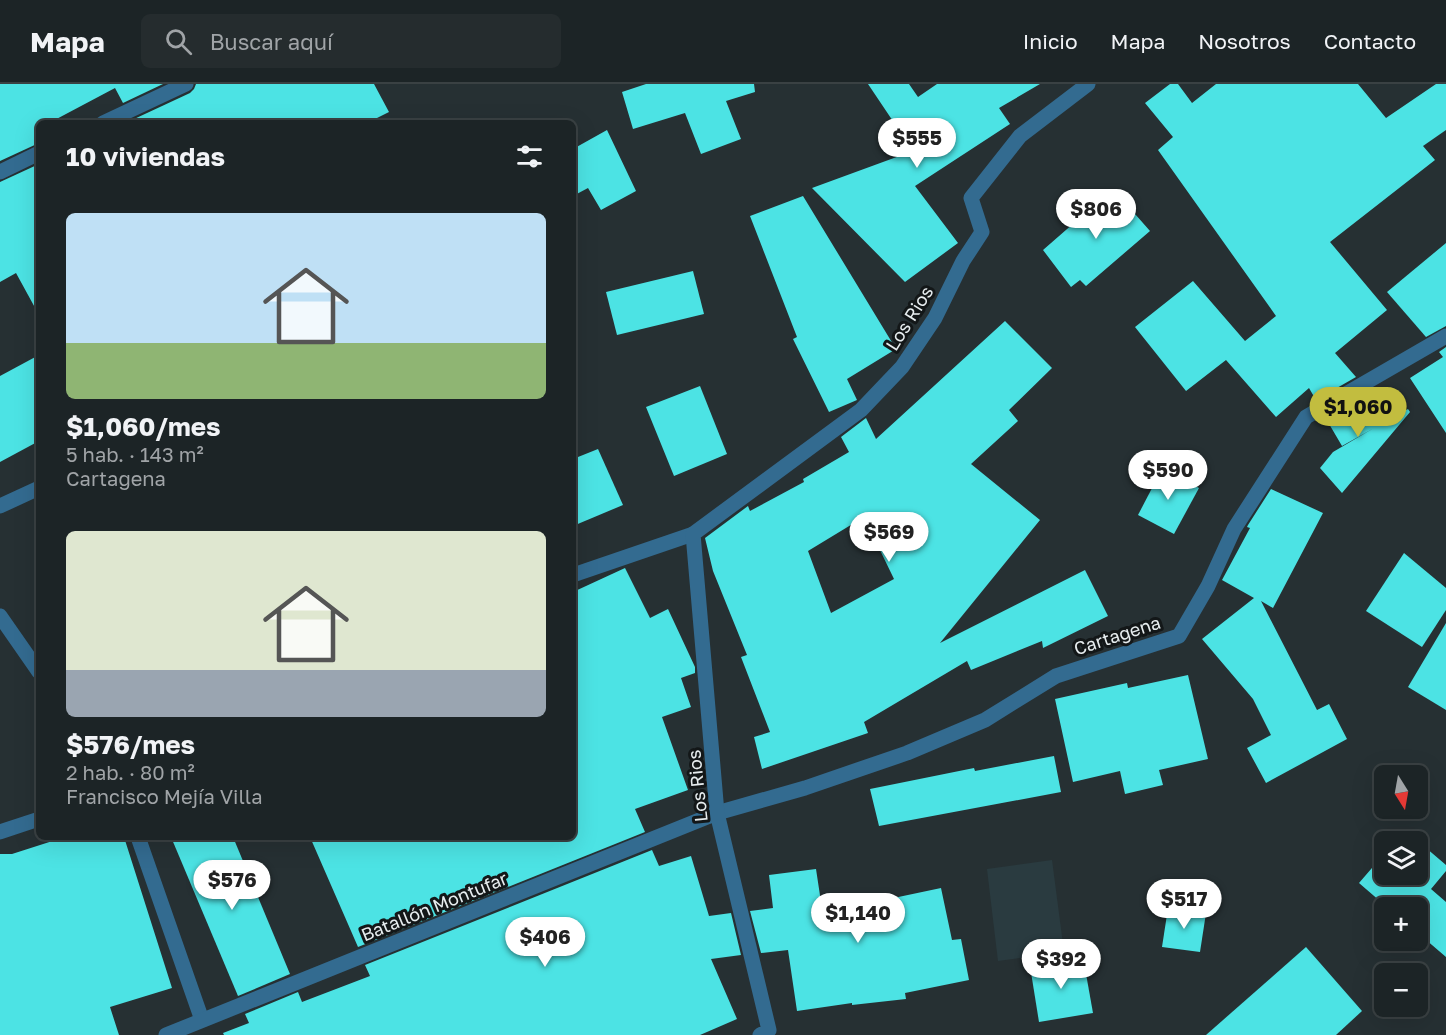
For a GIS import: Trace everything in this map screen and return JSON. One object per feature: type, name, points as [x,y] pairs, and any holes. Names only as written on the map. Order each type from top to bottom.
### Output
[{"type":"street","points":[[109,120],[186,84]]},
{"type":"street","name":"Los Rios","points":[[576,574],[693,534],[861,410],[902,367],[935,318],[963,261],[982,232],[971,198],[1020,136],[1088,84]]},
{"type":"street","points":[[0,172],[36,154]]},
{"type":"street","name":"Cartagena","points":[[717,813],[805,788],[907,753],[985,720],[1056,676],[1179,636],[1208,586],[1234,529],[1306,417],[1446,336]]},
{"type":"street","points":[[0,506],[36,489]]},
{"type":"street","name":"Los Rios","points":[[693,534],[717,813],[764,1032]]},
{"type":"street","points":[[0,616],[36,668]]},
{"type":"street","name":"Batallón Montufar","points":[[166,1035],[717,813]]},
{"type":"street","points":[[0,832],[36,820]]},
{"type":"street","points":[[139,840],[202,1020]]},
{"type":"shaded area","points":[[1052,860],[1064,952],[998,961],[987,869]]},
{"type":"building","points":[[0,84],[163,84],[123,103],[115,88],[55,120],[36,120],[36,144],[0,161]]},
{"type":"building","points":[[196,84],[374,84],[389,112],[373,120],[132,120],[194,89]]},
{"type":"building","points":[[646,84],[754,84],[755,92],[726,101],[741,139],[701,154],[685,113],[633,129],[622,92]]},
{"type":"building","points":[[868,84],[909,84],[918,97],[937,84],[1040,84],[999,108],[1010,124],[915,186],[958,243],[905,282],[812,188],[913,151]]},
{"type":"building","points":[[1170,84],[1178,84],[1192,103],[1216,84],[1358,84],[1386,118],[1436,84],[1446,84],[1446,130],[1423,146],[1435,160],[1330,242],[1387,310],[1335,353],[1356,377],[1316,400],[1309,388],[1276,417],[1226,360],[1186,391],[1135,327],[1193,281],[1245,341],[1276,316],[1158,150],[1173,137],[1145,103]]},
{"type":"building","points":[[607,130],[636,191],[601,210],[588,188],[576,194],[576,147]]},
{"type":"building","points":[[36,165],[36,310],[16,273],[0,282],[0,182]]},
{"type":"building","points":[[1113,189],[1150,231],[1086,286],[1080,280],[1071,287],[1043,250]]},
{"type":"building","points":[[803,196],[896,349],[847,379],[857,400],[829,412],[793,339],[797,337],[750,216]]},
{"type":"building","points":[[1446,243],[1446,326],[1426,337],[1387,292]]},
{"type":"building","points":[[693,271],[704,314],[617,335],[606,292]]},
{"type":"building","points":[[1005,321],[1052,368],[1009,410],[1018,421],[971,464],[1040,520],[940,643],[1085,570],[1108,616],[1043,648],[1042,641],[971,670],[967,661],[864,722],[868,733],[762,769],[754,737],[770,732],[741,657],[747,655],[713,571],[705,538],[748,506],[750,511],[804,482],[803,479],[849,452],[841,437],[866,418],[876,439]],"holes":[[[864,517],[894,579],[831,613],[808,551]]]},
{"type":"building","points":[[1446,347],[1446,433],[1410,378],[1443,357],[1439,352]]},
{"type":"building","points":[[36,357],[36,443],[0,462],[0,376]]},
{"type":"building","points":[[700,386],[727,454],[674,476],[646,407]]},
{"type":"building","points":[[1368,392],[1391,418],[1408,409],[1410,412],[1342,493],[1320,468],[1333,452],[1374,428],[1342,446],[1325,417]]},
{"type":"building","points":[[598,449],[623,505],[576,525],[576,458]]},
{"type":"building","points":[[1162,469],[1199,488],[1174,534],[1138,515]]},
{"type":"building","points":[[1271,489],[1323,513],[1273,608],[1261,601],[1317,710],[1329,704],[1347,739],[1266,783],[1247,748],[1271,735],[1253,699],[1202,639],[1254,598],[1222,580],[1250,528],[1247,527],[1248,525]]},
{"type":"building","points":[[1404,553],[1446,588],[1446,610],[1422,647],[1366,611]]},
{"type":"building","points":[[625,568],[650,618],[668,609],[695,667],[695,673],[681,678],[691,707],[662,717],[688,790],[635,809],[645,832],[358,947],[311,840],[576,840],[576,591]]},
{"type":"building","points":[[1446,623],[1446,710],[1408,687]]},
{"type":"building","points":[[1188,675],[1208,759],[1159,770],[1163,785],[1125,794],[1120,771],[1073,782],[1055,699],[1127,683],[1128,688]]},
{"type":"building","points":[[1054,756],[1061,792],[879,826],[870,789],[974,768],[975,771]]},
{"type":"building","points":[[56,840],[125,840],[172,988],[110,1007],[119,1035],[0,1035],[0,854],[12,854]]},
{"type":"building","points":[[172,840],[234,840],[290,974],[238,996]]},
{"type":"building","points":[[652,850],[659,866],[691,856],[709,916],[731,913],[741,955],[711,959],[737,1019],[700,1035],[224,1035],[223,1033],[249,1023],[245,1014],[298,992],[302,1002],[370,976],[365,965]]},
{"type":"building","points":[[1428,850],[1446,865],[1446,871],[1431,889],[1446,902],[1446,957],[1428,942],[1428,897],[1375,897],[1359,883],[1374,866],[1374,885],[1428,885]]},
{"type":"building","points":[[816,869],[821,902],[850,898],[851,907],[941,888],[952,940],[961,939],[969,980],[905,993],[906,999],[852,1005],[852,1003],[797,1011],[788,950],[761,953],[750,911],[773,908],[769,875]]},
{"type":"building","points":[[1168,908],[1206,913],[1200,952],[1162,947]]},
{"type":"building","points":[[1306,947],[1362,1011],[1336,1035],[1206,1035]]},
{"type":"building","points":[[1083,957],[1093,1013],[1039,1022],[1030,966]]}]
